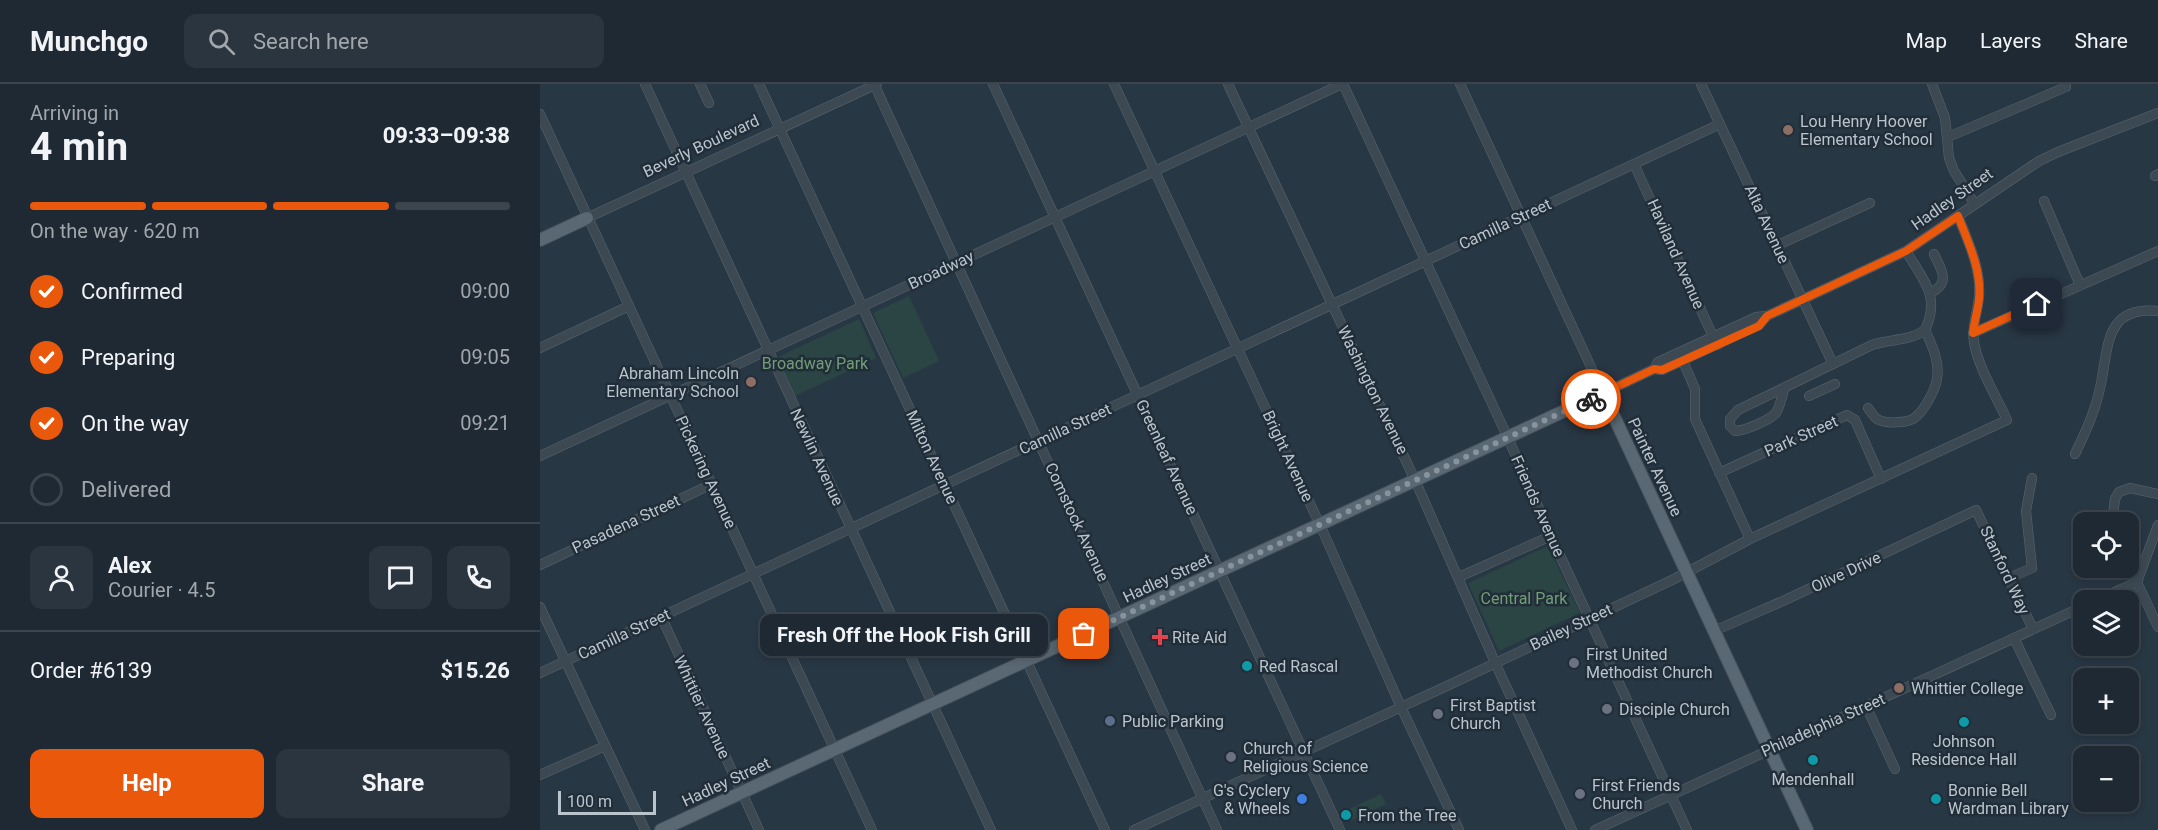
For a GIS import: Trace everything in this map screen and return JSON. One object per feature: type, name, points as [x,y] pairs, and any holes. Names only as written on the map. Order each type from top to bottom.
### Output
[{"type":"main road","name":"Beverly Boulevard","points":[[540,240],[587,218]]},
{"type":"main road","name":"Hadley Street","points":[[661,830],[1603,393]]},
{"type":"main road","name":"Painter Avenue","points":[[1603,393],[1807,830]]},
{"type":"street","name":"Newlin Avenue","points":[[645,84],[991,830]]},
{"type":"street","points":[[700,84],[709,103]]},
{"type":"street","name":"Milton Avenue","points":[[759,84],[1106,830]]},
{"type":"street","name":"Beverly Boulevard","points":[[587,218],[875,84]]},
{"type":"street","name":"Comstock Avenue","points":[[875,84],[1217,830]]},
{"type":"street","name":"Greenleaf Avenue","points":[[993,84],[1340,830]]},
{"type":"street","name":"Bright Avenue","points":[[1114,84],[1320,525],[1459,830]]},
{"type":"street","name":"Washington Avenue","points":[[1228,84],[1416,480],[1572,830]]},
{"type":"street","name":"Broadway","points":[[540,456],[1342,84]]},
{"type":"street","name":"Friends Avenue","points":[[1342,84],[1508,438],[1687,830]]},
{"type":"street","name":"Painter Avenue","points":[[1460,84],[1603,393]]},
{"type":"street","name":"Alta Avenue","points":[[1701,84],[1833,364]]},
{"type":"street","points":[[1932,84],[1945,118],[1949,158],[1954,171],[1974,203]]},
{"type":"street","points":[[1948,137],[2066,87]]},
{"type":"street","name":"Hadley Street","points":[[1603,393],[1654,369],[1662,370],[1681,356],[1715,341],[1756,317],[1767,316],[1906,251],[1974,203],[2048,157],[2158,113]]},
{"type":"street","name":"Pickering Avenue","points":[[540,114],[543,129],[629,306],[872,830]]},
{"type":"street","name":"Camilla Street","points":[[540,673],[1720,124]]},
{"type":"street","name":"Haviland Avenue","points":[[1634,164],[1715,341]]},
{"type":"street","points":[[2044,201],[2080,285]]},
{"type":"street","points":[[1778,245],[1870,203]]},
{"type":"street","points":[[1958,216],[1977,268],[1979,281],[1979,300],[1973,333]]},
{"type":"street","points":[[1973,333],[2158,250]]},
{"type":"street","points":[[1784,389],[1773,416],[1743,430],[1735,430],[1730,426],[1730,419],[1737,410],[1872,345],[1913,336],[1925,330],[1933,308],[1930,293],[1906,251]]},
{"type":"street","points":[[1930,293],[1941,286],[1944,279],[1934,254]]},
{"type":"street","points":[[540,348],[629,306]]},
{"type":"street","points":[[2075,454],[2092,416],[2113,326],[2125,316],[2138,310],[2158,311]]},
{"type":"street","points":[[1869,408],[1875,418],[1890,422],[1912,420],[1920,412],[1937,378],[1935,353],[1925,330]]},
{"type":"street","name":"Bailey Street","points":[[1134,830],[1304,753],[1686,572],[1750,539],[2007,420],[1976,353],[1973,333]]},
{"type":"street","points":[[1681,356],[1695,389],[1695,419],[1750,539]]},
{"type":"street","points":[[1815,374],[1823,389]]},
{"type":"street","points":[[1809,396],[1835,384]]},
{"type":"street","name":"Park Street","points":[[1719,473],[1847,415],[1855,420],[1881,479]]},
{"type":"street","points":[[2009,578],[2032,568],[2026,511],[2032,478]]},
{"type":"street","name":"Pasadena Street","points":[[540,565],[712,484]]},
{"type":"street","points":[[2113,512],[2119,492],[2130,488],[2158,494]]},
{"type":"street","name":"Stanford Way","points":[[1976,510],[2033,629]]},
{"type":"street","name":"Olive Drive","points":[[1714,631],[1783,602],[1976,510]]},
{"type":"street","points":[[2158,525],[2137,582],[2158,627]]},
{"type":"street","points":[[1459,577],[1551,536]]},
{"type":"street","points":[[2119,590],[2137,582]]},
{"type":"street","points":[[540,607],[645,830]]},
{"type":"street","name":"Philadelphia Street","points":[[1595,830],[2073,611]]},
{"type":"street","name":"Whittier Avenue","points":[[661,616],[759,830]]},
{"type":"street","points":[[2014,638],[2051,715]]},
{"type":"street","points":[[1866,706],[1895,769]]},
{"type":"street","points":[[540,775],[605,746]]},
{"type":"green space","name":"Broadway Park","points":[[909,296],[939,361],[903,378],[873,313]]},
{"type":"green space","name":"Broadway Park","points":[[859,319],[876,358],[795,396],[778,357]]},
{"type":"green space","name":"Central Park","points":[[1548,546],[1580,613],[1499,651],[1468,583]]},
{"type":"green space","points":[[1381,794],[1386,804],[1348,822],[1343,812]]},
{"type":"way so far","points":[[1084,634],[1591,399]]},
{"type":"place","name":"Lou Henry Hoover Elementary School","points":[[1788,130]]},
{"type":"place","name":"Abraham Lincoln Elementary School","points":[[751,382]]},
{"type":"place","name":"Fresh Off the Hook Fish Grill","points":[[1084,634]]},
{"type":"place","name":"Rite Aid","points":[[1160,637]]},
{"type":"place","name":"First United Methodist Church","points":[[1574,663]]},
{"type":"place","name":"Red Rascal","points":[[1247,666]]},
{"type":"place","name":"Whittier College","points":[[1899,688]]},
{"type":"place","name":"Disciple Church","points":[[1607,709]]},
{"type":"place","name":"First Baptist Church","points":[[1438,714]]},
{"type":"place","name":"Public Parking","points":[[1110,721]]},
{"type":"place","name":"Johnson Residence Hall","points":[[1964,722]]},
{"type":"place","name":"Church of Religious Science","points":[[1231,757]]},
{"type":"place","name":"Mendenhall","points":[[1813,760]]},
{"type":"place","name":"First Friends Church","points":[[1580,794]]},
{"type":"place","name":"G's Cyclery & Wheels","points":[[1302,799]]},
{"type":"place","name":"Bonnie Bell Wardman Library","points":[[1936,799]]},
{"type":"place","name":"From the Tree","points":[[1346,815]]},
{"type":"route","points":[[1591,399],[1654,369],[1662,370],[1759,326],[1767,316],[1906,251],[1958,216],[1977,268],[1979,281],[1979,300],[1973,333],[2037,304]]}]
